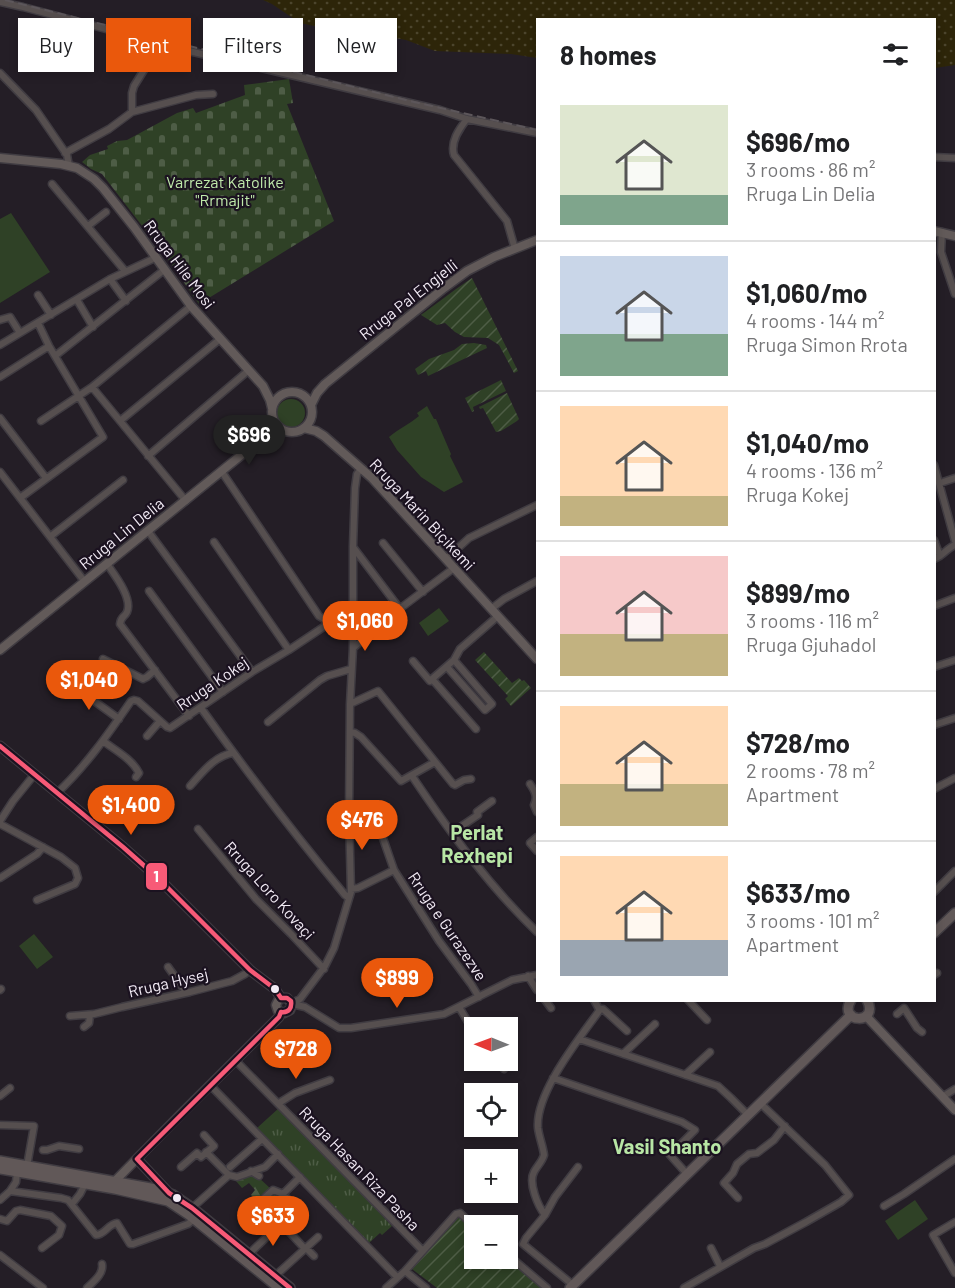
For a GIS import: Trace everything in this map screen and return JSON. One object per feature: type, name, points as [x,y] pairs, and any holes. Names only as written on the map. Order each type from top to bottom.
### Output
[{"type":"main road","points":[[0,158],[69,166]]},
{"type":"main road","name":"Rruga Hile Mosi","points":[[69,166],[86,173],[103,188],[191,306],[263,386],[272,408]]},
{"type":"main road","points":[[938,232],[955,236]]},
{"type":"main road","name":"Rruga Pal Engjelli","points":[[301,394],[325,384],[460,276],[494,257],[536,240]]},
{"type":"main road","name":"Rruga Pal Engjelli","points":[[311,410],[317,393],[325,384]]},
{"type":"main road","name":"Rruga Hile Mosi","points":[[263,386],[284,394]]},
{"type":"main road","points":[[289,392],[301,394],[307,399],[311,410],[309,423],[297,432],[283,430],[274,421],[272,408],[278,398],[284,394],[289,392]]},
{"type":"main road","name":"Rruga Marin Biçikemi","points":[[311,410],[324,436]]},
{"type":"main road","name":"Rruga Lin Delia","points":[[0,650],[222,472],[260,440],[274,421]]},
{"type":"main road","name":"Rruga Marin Biçikemi","points":[[304,428],[324,436],[372,478],[536,658]]},
{"type":"main road","name":"Rruga Lin Delia","points":[[260,440],[283,430]]},
{"type":"main road","points":[[0,746],[158,878],[250,970],[275,989],[281,998],[286,998],[292,1004],[290,1010],[285,1013],[278,1011],[276,1005],[281,998]]},
{"type":"main road","points":[[936,931],[955,913]]},
{"type":"main road","points":[[850,1002],[848,1010],[850,1015],[858,1019],[866,1017],[870,1010],[868,1002]]},
{"type":"main road","points":[[115,1185],[137,1159],[236,1061],[279,1017],[281,1012]]},
{"type":"main road","points":[[572,1287],[850,1015]]},
{"type":"main road","points":[[866,1017],[955,1110]]},
{"type":"main road","points":[[137,1159],[169,1193],[192,1208],[290,1288]]},
{"type":"main road","points":[[0,1161],[115,1185],[168,1201],[194,1219],[279,1288]]},
{"type":"main road","points":[[0,1169],[85,1184],[143,1186],[169,1193]]},
{"type":"street","points":[[0,2],[106,29]]},
{"type":"street","points":[[191,51],[440,110],[467,119],[536,133]]},
{"type":"street","points":[[132,112],[132,93],[143,72]]},
{"type":"street","points":[[0,74],[31,104],[65,153],[69,166]]},
{"type":"street","points":[[65,153],[109,129],[132,112],[196,95],[213,94]]},
{"type":"street","points":[[467,119],[454,142],[452,149],[454,155],[507,221],[515,249]]},
{"type":"street","points":[[936,157],[955,158]]},
{"type":"street","points":[[52,184],[125,271]]},
{"type":"street","points":[[88,226],[106,212]]},
{"type":"street","points":[[938,232],[941,252],[955,294]]},
{"type":"street","points":[[0,345],[110,279],[155,258]]},
{"type":"street","points":[[55,356],[164,270]]},
{"type":"street","points":[[110,279],[126,301]]},
{"type":"street","points":[[38,295],[51,315]]},
{"type":"street","points":[[76,300],[93,327]]},
{"type":"street","points":[[41,422],[92,387],[191,306]]},
{"type":"street","points":[[0,320],[10,318],[20,333]]},
{"type":"street","points":[[20,498],[102,437],[38,323]]},
{"type":"street","points":[[120,421],[220,339]]},
{"type":"street","points":[[0,377],[49,346]]},
{"type":"street","points":[[148,456],[249,370]]},
{"type":"street","points":[[92,387],[186,501]]},
{"type":"street","points":[[0,418],[46,478]]},
{"type":"street","points":[[292,1004],[300,999],[324,969],[334,948],[351,889],[349,815],[353,546],[355,488],[357,474],[361,469]]},
{"type":"street","points":[[936,471],[955,543],[937,558]]},
{"type":"street","points":[[0,472],[85,582]]},
{"type":"street","points":[[222,472],[320,616],[330,623]]},
{"type":"street","points":[[940,483],[955,478]]},
{"type":"street","points":[[51,536],[123,480]]},
{"type":"street","points":[[446,559],[469,538],[536,505]]},
{"type":"street","points":[[148,531],[252,672]]},
{"type":"street","points":[[214,542],[289,650]]},
{"type":"street","points":[[383,543],[423,592]]},
{"type":"street","points":[[353,546],[400,609]]},
{"type":"street","points":[[106,564],[121,584],[128,604],[127,612],[120,624],[189,716]]},
{"type":"street","points":[[353,648],[454,568]]},
{"type":"street","points":[[491,609],[536,582]]},
{"type":"street","points":[[149,591],[223,692]]},
{"type":"street","points":[[936,605],[955,598]]},
{"type":"street","name":"Rruga Kokej","points":[[57,793],[103,741],[131,700],[138,701],[170,728],[252,672],[330,623],[353,615]]},
{"type":"street","points":[[432,679],[454,660],[460,649],[498,616]]},
{"type":"street","points":[[103,659],[143,679],[155,670]]},
{"type":"street","points":[[447,667],[485,711],[492,704],[454,660]]},
{"type":"street","points":[[936,666],[955,660]]},
{"type":"street","points":[[413,661],[476,729]]},
{"type":"street","points":[[268,722],[327,676],[351,669]]},
{"type":"street","points":[[75,687],[118,719]]},
{"type":"street","points":[[350,704],[378,691],[455,785],[471,779]]},
{"type":"street","points":[[201,708],[303,843],[349,898]]},
{"type":"street","points":[[936,724],[955,718]]},
{"type":"street","points":[[147,735],[160,721]]},
{"type":"street","points":[[350,732],[362,737],[399,779],[404,780],[435,762]]},
{"type":"street","points":[[103,741],[136,767],[139,773],[136,777]]},
{"type":"street","points":[[190,786],[217,759],[233,753]]},
{"type":"street","points":[[34,775],[0,822],[61,857],[75,868],[78,878],[75,884],[68,888],[37,900]]},
{"type":"street","points":[[412,776],[501,894],[536,931]]},
{"type":"street","points":[[936,788],[955,778]]},
{"type":"street","points":[[530,784],[536,800]]},
{"type":"street","points":[[453,832],[478,815],[477,812],[492,801]]},
{"type":"street","name":"Rruga e Gurazezve","points":[[378,824],[394,870],[439,941],[479,997]]},
{"type":"street","name":"Rruga Loro Kovaçi","points":[[198,829],[256,899],[324,969]]},
{"type":"street","points":[[536,838],[530,843],[536,850]]},
{"type":"street","points":[[0,879],[37,854],[43,847]]},
{"type":"street","name":"Rruga e Gurazezve","points":[[351,889],[358,888],[394,870]]},
{"type":"street","points":[[936,890],[955,872]]},
{"type":"street","points":[[168,967],[186,992]]},
{"type":"street","name":"Rruga Hysej","points":[[70,1016],[90,1015],[232,981],[250,970]]},
{"type":"street","points":[[292,1004],[305,1007],[339,1028],[351,1028],[439,1015],[512,980],[536,975]]},
{"type":"street","points":[[528,976],[536,988]]},
{"type":"street","points":[[546,1002],[551,1008]]},
{"type":"street","points":[[595,1002],[599,1009],[603,1009],[627,1031]]},
{"type":"street","points":[[690,1002],[707,1020]]},
{"type":"street","points":[[459,1007],[465,1017]]},
{"type":"street","points":[[897,1014],[904,1008],[922,1032]]},
{"type":"street","points":[[545,1215],[538,1206],[532,1178],[544,1158],[538,1127],[543,1099],[553,1078],[599,1009]]},
{"type":"street","points":[[84,1027],[89,1023],[90,1015]]},
{"type":"street","points":[[623,1054],[656,1024]]},
{"type":"street","points":[[579,1039],[717,1086],[748,1115]]},
{"type":"street","points":[[685,1075],[710,1052]]},
{"type":"street","name":"Rruga Hasan Riza Pasha","points":[[236,1061],[423,1251]]},
{"type":"street","points":[[553,1078],[682,1122],[695,1130],[670,1155],[687,1174]]},
{"type":"street","name":"Rruga Hasan Riza Pasha","points":[[279,1103],[295,1093],[330,1080]]},
{"type":"street","points":[[210,1085],[397,1277]]},
{"type":"street","points":[[0,1096],[10,1088]]},
{"type":"street","points":[[942,1097],[955,1089]]},
{"type":"street","points":[[684,1288],[849,1196],[825,1165],[760,1103]]},
{"type":"street","points":[[0,1125],[34,1126],[37,1149],[27,1166]]},
{"type":"street","points":[[738,1198],[724,1183],[737,1164],[749,1154],[757,1153],[774,1140],[785,1126]]},
{"type":"street","points":[[181,1167],[197,1153],[201,1157],[214,1146],[204,1135]]},
{"type":"street","points":[[230,1167],[262,1138]]},
{"type":"street","points":[[37,1149],[46,1150],[55,1146],[79,1149]]},
{"type":"street","points":[[206,1152],[229,1175],[237,1177],[265,1167],[278,1154]]},
{"type":"street","points":[[884,1206],[955,1159]]},
{"type":"street","points":[[572,1287],[523,1244],[578,1167]]},
{"type":"street","points":[[251,1171],[259,1176]]},
{"type":"street","points":[[0,1200],[16,1182],[16,1172]]},
{"type":"street","points":[[192,1208],[229,1175]]},
{"type":"street","points":[[283,1194],[300,1177]]},
{"type":"street","points":[[72,1204],[85,1184]]},
{"type":"street","points":[[249,1254],[296,1208],[283,1194],[273,1190],[262,1199]]},
{"type":"street","points":[[10,1191],[68,1200],[96,1235],[117,1223],[130,1244],[189,1224],[194,1219]]},
{"type":"street","points":[[0,1219],[7,1221],[16,1211],[20,1210],[51,1216],[62,1226],[58,1235],[42,1248]]},
{"type":"street","points":[[386,1288],[405,1271],[456,1214],[460,1213],[464,1217]]},
{"type":"street","points":[[955,1222],[933,1235],[955,1273]]},
{"type":"street","points":[[281,1223],[314,1256]]},
{"type":"street","points":[[275,1276],[318,1237]]},
{"type":"street","points":[[711,1248],[720,1266]]},
{"type":"street","points":[[0,1255],[43,1288]]},
{"type":"street","points":[[518,1263],[547,1288]]},
{"type":"street","points":[[87,1288],[103,1270],[102,1264]]},
{"type":"street","points":[[405,1271],[426,1288]]},
{"type":"green space","name":"Varrezat Katolike \"Rrmajit\"","points":[[289,79],[293,103],[287,104],[334,221],[199,304],[167,258],[102,174],[82,162],[90,155],[108,149],[107,146],[117,141],[127,140],[177,113],[193,108],[196,113],[245,95],[244,85]]},
{"type":"green space","points":[[11,213],[50,272],[0,303],[0,219]]},
{"type":"green space","points":[[472,278],[518,371],[514,373],[499,345],[488,338],[464,337],[445,323],[437,325],[421,315]]},
{"type":"green space","points":[[462,344],[486,345],[487,348],[428,376],[426,371],[418,375],[415,369],[429,359],[454,350]]},
{"type":"green space","points":[[501,380],[506,391],[473,407],[472,412],[465,398]]},
{"type":"green space","points":[[507,393],[519,419],[496,432],[483,408],[479,407]]},
{"type":"green space","points":[[291,399],[301,403],[305,413],[301,423],[291,427],[281,423],[277,413],[281,403]]},
{"type":"green space","points":[[427,406],[436,419],[463,482],[444,492],[421,477],[397,450],[389,437],[419,416],[417,413]]},
{"type":"green space","points":[[439,608],[449,621],[428,636],[419,623]]},
{"type":"green space","points":[[484,652],[512,683],[519,678],[531,688],[511,706],[505,699],[508,696],[475,660]]},
{"type":"green space","points":[[34,934],[53,957],[37,969],[19,946]]},
{"type":"green space","points":[[279,1108],[392,1226],[382,1235],[380,1233],[369,1243],[257,1128]]},
{"type":"green space","points":[[251,1173],[271,1189],[258,1202],[251,1195],[255,1190],[249,1183],[242,1188],[236,1181]]},
{"type":"green space","points":[[273,1192],[282,1196],[294,1208],[281,1221],[262,1202]]},
{"type":"green space","points":[[915,1200],[928,1219],[898,1240],[885,1221]]},
{"type":"green space","points":[[458,1215],[464,1220],[464,1269],[518,1269],[518,1266],[543,1288],[437,1288],[412,1269]]},
{"type":"sand","points":[[263,0],[955,0],[955,65],[936,68],[936,18],[536,18],[536,58],[511,54],[435,51],[397,38],[397,18],[315,18],[315,26],[303,24],[303,18],[293,18]]},
{"type":"railway","points":[[5,0],[414,102],[536,130]]},
{"type":"transit line","name":"1","points":[[0,746],[123,847],[158,878],[250,970],[275,989],[281,998],[291,1001],[289,1010],[281,1012],[279,1017],[137,1159],[169,1193],[192,1208],[290,1288]]},
{"type":"district","name":"Perlat Rexhepi","points":[[477,844]]},
{"type":"district","name":"Vasil Shanto","points":[[667,1146]]}]
